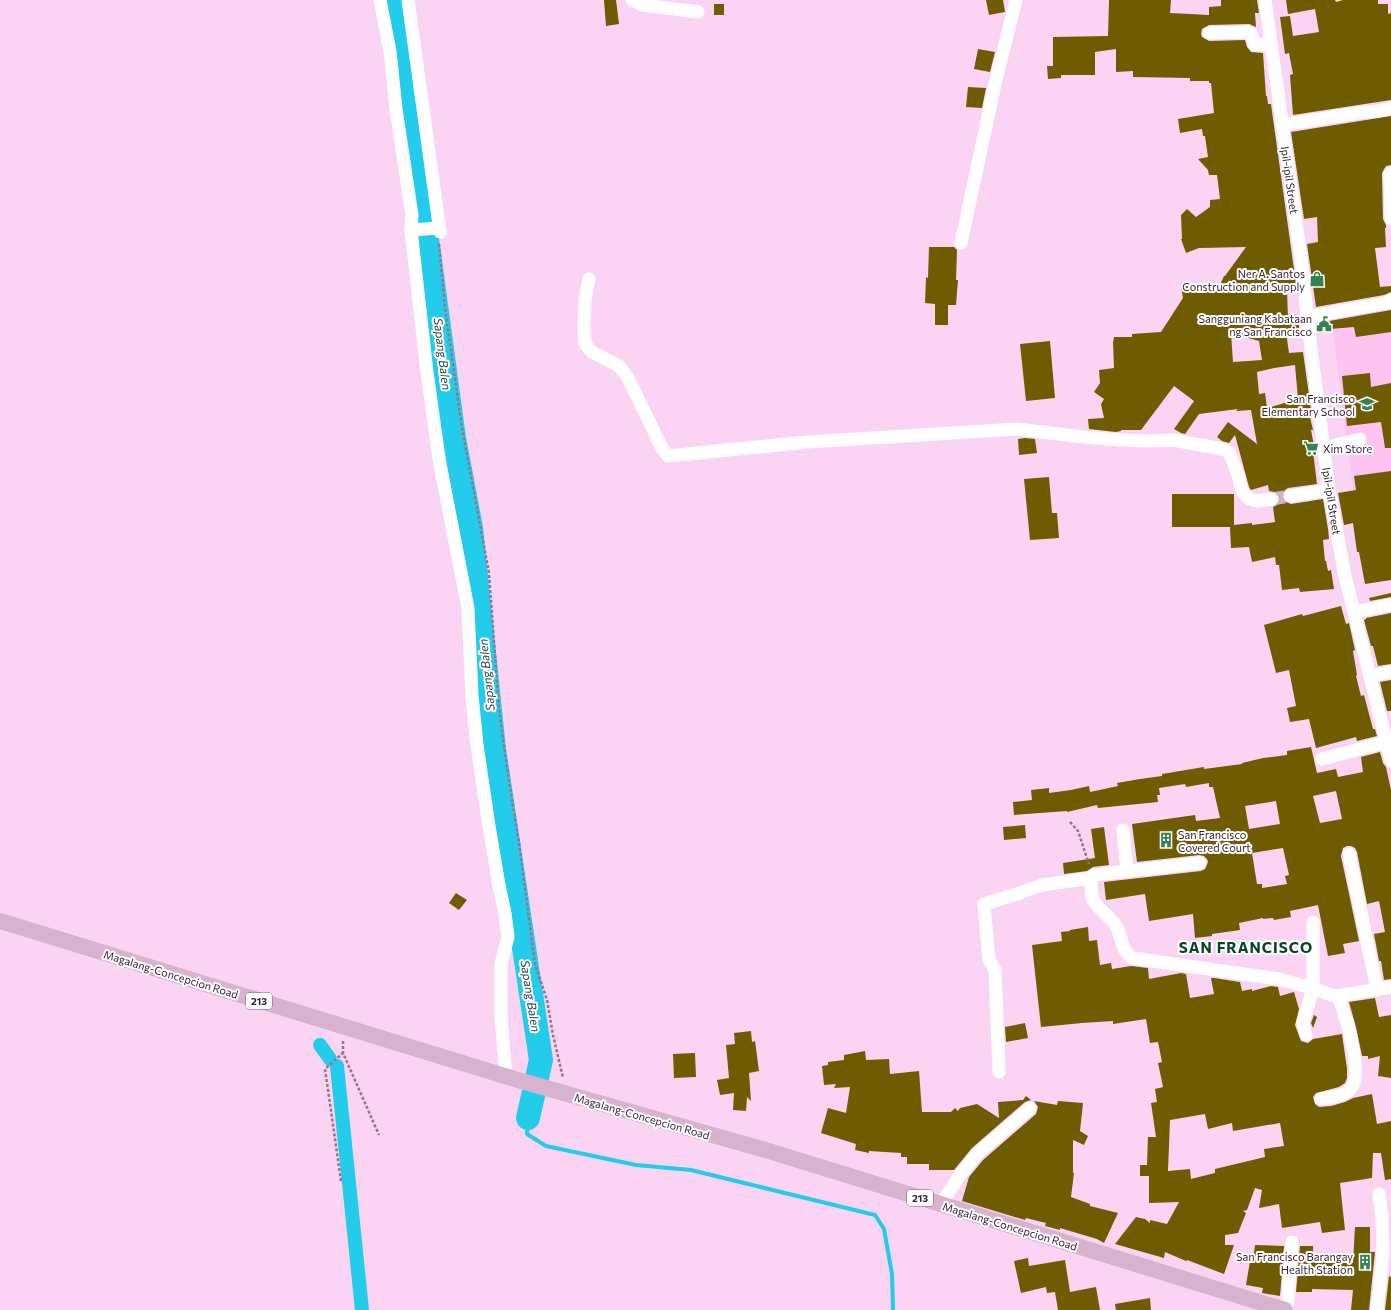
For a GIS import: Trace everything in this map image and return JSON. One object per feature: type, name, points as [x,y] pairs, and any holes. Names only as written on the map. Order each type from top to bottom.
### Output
[{"type":"main road","name":"Magalang-Concepcion Road","points":[[0,921],[560,1093],[762,1149],[1286,1310]]},
{"type":"street","points":[[380,0],[390,51],[396,109],[412,215],[410,230],[440,465],[468,608],[472,695],[477,745],[508,937],[501,964],[500,985],[501,1018],[512,1078]]},
{"type":"street","points":[[408,0],[439,230],[410,230]]},
{"type":"street","points":[[632,0],[643,5],[698,12]]},
{"type":"street","points":[[961,243],[1016,0]]},
{"type":"street","name":"Ipil-ipil Street","points":[[1265,0],[1303,273],[1307,317],[1329,490],[1345,576],[1370,676],[1386,723],[1386,742],[1391,761]]},
{"type":"street","points":[[1209,33],[1250,32],[1255,45],[1271,44]]},
{"type":"street","points":[[1282,125],[1391,108]]},
{"type":"street","points":[[1390,173],[1391,219]]},
{"type":"street","points":[[589,279],[585,299],[585,344],[592,352],[619,366],[627,376],[662,448],[668,456],[808,442],[1017,429],[1120,440],[1173,440],[1222,449],[1229,452],[1238,475],[1242,492],[1249,499],[1257,501],[1272,499]]},
{"type":"street","points":[[1307,317],[1387,303],[1391,300]]},
{"type":"street","points":[[1324,448],[1360,439]]},
{"type":"street","points":[[1290,496],[1329,490]]},
{"type":"street","points":[[1354,612],[1391,604]]},
{"type":"street","points":[[1370,676],[1391,672]]},
{"type":"street","points":[[1322,759],[1386,742]]},
{"type":"street","points":[[1123,830],[1127,871]]},
{"type":"street","points":[[1093,877],[1093,899],[1118,929],[1127,954],[1132,958],[1278,979],[1338,996],[1387,991],[1349,854]]},
{"type":"street","points":[[999,1072],[995,970],[989,960],[984,904],[1042,885],[1127,871],[1200,863]]},
{"type":"street","points":[[1306,1035],[1304,1023],[1313,988],[1313,922]]},
{"type":"street","points":[[1321,1100],[1343,1095],[1351,1088],[1355,1080],[1356,1063],[1343,1008],[1338,996]]},
{"type":"street","points":[[940,1204],[977,1154],[1030,1108]]},
{"type":"street","points":[[1377,1310],[1383,1256],[1382,1217],[1379,1194]]},
{"type":"street","points":[[1286,1310],[1292,1242]]},
{"type":"path","points":[[439,230],[445,308],[459,413],[489,573],[499,710],[508,776],[519,843],[535,964],[547,1000],[560,1093]]},
{"type":"path","points":[[1070,822],[1078,831],[1093,877]]},
{"type":"path","points":[[343,1027],[343,1053],[379,1135]]},
{"type":"path","points":[[341,1181],[324,1070],[343,1053]]},
{"type":"shaded area","name":"San Francisco Elementary School","points":[[1391,306],[1391,493],[1354,497],[1331,315]]},
{"type":"building","points":[[604,0],[616,0],[619,24],[606,26]]},
{"type":"building","points":[[986,0],[1003,0],[1005,12],[989,15]]},
{"type":"building","points":[[1109,0],[1171,0],[1170,13],[1209,15],[1209,7],[1221,6],[1221,0],[1257,0],[1259,13],[1255,13],[1256,27],[1249,24],[1209,25],[1202,29],[1201,34],[1202,37],[1209,41],[1245,40],[1247,47],[1251,52],[1263,53],[1266,96],[1268,104],[1271,104],[1297,291],[1287,291],[1288,318],[1299,318],[1299,330],[1287,330],[1286,332],[1289,353],[1303,352],[1312,417],[1310,417],[1313,430],[1311,430],[1315,451],[1313,451],[1317,484],[1288,488],[1285,490],[1282,497],[1284,501],[1291,504],[1323,499],[1329,539],[1323,540],[1325,561],[1328,571],[1331,570],[1334,589],[1300,592],[1299,588],[1282,590],[1279,565],[1276,565],[1275,557],[1252,562],[1249,547],[1231,548],[1230,527],[1172,527],[1172,494],[1234,494],[1234,525],[1252,523],[1252,525],[1275,522],[1273,507],[1280,502],[1279,494],[1269,491],[1268,485],[1251,490],[1235,435],[1229,443],[1222,441],[1217,437],[1228,422],[1257,444],[1251,410],[1236,411],[1238,409],[1199,414],[1185,434],[1181,433],[1174,429],[1194,401],[1174,386],[1141,430],[1121,430],[1116,432],[1089,429],[1088,419],[1104,418],[1101,404],[1104,399],[1094,392],[1100,383],[1099,370],[1114,368],[1114,337],[1132,337],[1132,334],[1161,332],[1183,298],[1181,286],[1192,284],[1193,288],[1220,285],[1224,276],[1246,247],[1199,248],[1186,253],[1181,239],[1181,215],[1187,209],[1196,217],[1210,207],[1210,200],[1220,199],[1217,175],[1209,175],[1208,170],[1198,159],[1208,157],[1205,136],[1203,136],[1202,129],[1180,133],[1178,119],[1214,113],[1211,83],[1209,83],[1209,81],[1190,81],[1190,78],[1133,77],[1133,71],[1116,72],[1116,49],[1095,52],[1095,75],[1061,75],[1061,78],[1048,79],[1047,66],[1053,66],[1053,37],[1108,36]],"holes":[[[1231,333],[1259,341],[1262,360],[1233,362]],[[1295,365],[1298,399],[1267,408],[1265,393],[1259,394],[1257,372]]]},
{"type":"building","points":[[1286,0],[1335,0],[1336,2],[1343,0],[1378,0],[1378,4],[1388,4],[1388,14],[1391,13],[1391,100],[1293,115],[1290,75],[1293,74],[1289,53],[1285,54],[1280,17],[1290,16],[1293,36],[1319,32],[1315,9],[1288,14]]},
{"type":"building","points":[[714,4],[724,4],[724,15],[714,15]]},
{"type":"building","points":[[978,49],[995,52],[990,72],[974,69]]},
{"type":"building","points":[[968,87],[986,88],[982,108],[966,107]]},
{"type":"building","points":[[1391,116],[1391,165],[1386,166],[1382,173],[1383,219],[1386,225],[1386,247],[1375,248],[1380,287],[1391,286],[1391,292],[1384,295],[1316,307],[1307,244],[1318,242],[1317,217],[1304,219],[1291,132]]},
{"type":"building","points":[[929,247],[954,247],[957,250],[956,280],[958,280],[956,305],[948,305],[948,325],[935,325],[935,304],[925,303],[926,277],[928,278]]},
{"type":"building","points":[[1391,310],[1391,332],[1356,337],[1354,327],[1330,329],[1331,331],[1319,333],[1318,323]]},
{"type":"building","points":[[1050,341],[1055,398],[1026,401],[1020,344]]},
{"type":"building","points":[[1370,373],[1371,387],[1391,383],[1391,448],[1385,448],[1381,422],[1347,426],[1342,376]]},
{"type":"building","points":[[1018,439],[1035,439],[1037,453],[1019,455]]},
{"type":"building","points":[[1391,471],[1391,580],[1365,584],[1359,552],[1357,552],[1353,523],[1344,525],[1338,493],[1356,490],[1354,476]]},
{"type":"building","points":[[1049,477],[1052,513],[1057,513],[1059,538],[1030,540],[1024,479]]},
{"type":"building","points":[[1391,593],[1391,597],[1370,601],[1369,598]]},
{"type":"building","points":[[1341,606],[1346,624],[1349,623],[1355,650],[1353,651],[1356,676],[1361,696],[1364,695],[1373,729],[1375,729],[1377,736],[1357,741],[1356,737],[1316,748],[1309,719],[1290,722],[1287,708],[1296,706],[1289,670],[1276,673],[1264,625],[1302,614],[1303,616]]},
{"type":"building","points":[[1391,613],[1391,664],[1378,666],[1364,620],[1366,618]]},
{"type":"building","points":[[1391,680],[1391,711],[1387,711],[1380,682]]},
{"type":"building","points":[[1311,747],[1317,773],[1336,769],[1338,777],[1363,772],[1361,757],[1380,752],[1383,763],[1386,767],[1391,790],[1391,979],[1384,980],[1374,934],[1385,932],[1379,901],[1367,904],[1357,852],[1355,848],[1351,846],[1343,848],[1341,856],[1359,941],[1343,944],[1345,953],[1328,956],[1318,905],[1290,911],[1291,917],[1274,920],[1273,918],[1263,918],[1239,923],[1240,930],[1195,938],[1193,914],[1149,921],[1145,894],[1106,900],[1104,882],[1201,871],[1205,869],[1208,862],[1207,859],[1204,856],[1199,855],[1137,862],[1132,824],[1195,815],[1196,821],[1220,818],[1213,787],[1209,787],[1209,783],[1186,787],[1185,784],[1159,788],[1160,795],[1157,795],[1158,802],[1098,808],[1097,805],[1067,812],[1014,815],[1013,802],[1032,800],[1031,790],[1049,788],[1049,793],[1089,786],[1090,792],[1118,786],[1117,783],[1162,776],[1162,774],[1204,767],[1204,769],[1242,764],[1263,758],[1287,755],[1287,751]],"holes":[[[1336,791],[1342,819],[1320,823],[1313,796]],[[1276,801],[1280,824],[1249,829],[1245,806]],[[1283,848],[1289,875],[1285,876],[1287,884],[1262,888],[1262,884],[1257,884],[1252,853]]]},
{"type":"building","points":[[1025,825],[1026,838],[1004,840],[1003,827]]},
{"type":"building","points":[[1104,827],[1109,865],[1093,867],[1087,871],[1064,874],[1063,863],[1095,858],[1091,829]]},
{"type":"building","points":[[456,893],[467,900],[459,910],[449,903]]},
{"type":"building","points":[[1088,927],[1089,941],[1097,940],[1100,965],[1111,963],[1112,969],[1131,966],[1148,968],[1149,979],[1181,973],[1186,974],[1190,998],[1214,994],[1211,978],[1240,982],[1242,991],[1252,989],[1252,991],[1271,986],[1278,987],[1280,996],[1294,992],[1299,1009],[1295,1025],[1301,1041],[1308,1043],[1313,1039],[1342,1034],[1347,1078],[1345,1083],[1339,1087],[1316,1093],[1313,1097],[1315,1104],[1319,1107],[1331,1106],[1353,1098],[1372,1094],[1377,1124],[1391,1121],[1391,1179],[1385,1180],[1381,1153],[1373,1153],[1372,1178],[1340,1183],[1345,1230],[1322,1233],[1320,1222],[1282,1228],[1279,1204],[1259,1208],[1262,1190],[1255,1188],[1247,1210],[1243,1211],[1246,1213],[1238,1233],[1225,1235],[1225,1245],[1234,1245],[1224,1274],[1165,1252],[1164,1258],[1115,1244],[1136,1217],[1145,1219],[1150,1223],[1150,1220],[1167,1224],[1179,1202],[1149,1203],[1149,1176],[1140,1176],[1140,1165],[1147,1165],[1148,1137],[1156,1137],[1151,1103],[1157,1102],[1155,1089],[1163,1087],[1158,1063],[1162,1062],[1158,1042],[1150,1043],[1146,1019],[1113,1024],[1113,1021],[1041,1027],[1032,945],[1062,941],[1061,932]],"holes":[[[1205,1114],[1208,1129],[1232,1123],[1233,1131],[1280,1123],[1284,1146],[1264,1149],[1265,1157],[1215,1169],[1215,1173],[1191,1179],[1190,1169],[1168,1171],[1170,1120]]]},
{"type":"building","points":[[1375,998],[1379,1017],[1391,1015],[1391,1078],[1378,1076],[1380,1056],[1368,1059],[1368,1056],[1362,1056],[1349,1002]]},
{"type":"building","points":[[1314,1015],[1317,1017],[1313,1028],[1311,1023]]},
{"type":"building","points":[[1025,1023],[1028,1038],[1006,1042],[1005,1027]]},
{"type":"building","points":[[751,1031],[752,1042],[755,1041],[759,1071],[749,1073],[751,1101],[747,1097],[746,1111],[733,1110],[734,1093],[720,1095],[717,1080],[729,1078],[726,1045],[735,1044],[734,1033]]},
{"type":"building","points":[[865,1051],[866,1060],[889,1059],[890,1074],[919,1071],[922,1112],[951,1112],[955,1108],[958,1111],[960,1108],[977,1104],[999,1118],[998,1102],[1023,1100],[1026,1096],[1031,1100],[1025,1102],[972,1148],[954,1170],[929,1170],[929,1164],[907,1164],[907,1157],[901,1157],[901,1153],[869,1151],[869,1153],[855,1150],[856,1144],[821,1133],[828,1108],[846,1113],[850,1087],[834,1088],[836,1084],[824,1085],[822,1066],[828,1065],[828,1062],[844,1060],[844,1055]]},
{"type":"building","points":[[695,1053],[696,1077],[674,1078],[673,1054]]},
{"type":"building","points":[[1034,1101],[1057,1105],[1058,1101],[1083,1103],[1080,1131],[1088,1136],[1084,1145],[1073,1140],[1074,1173],[1071,1197],[1090,1204],[1090,1206],[1118,1213],[1104,1243],[1097,1239],[1060,1228],[1060,1230],[1045,1226],[1046,1223],[1026,1218],[1025,1220],[962,1201],[969,1177],[983,1160],[1036,1114],[1038,1107]]},
{"type":"building","points":[[1355,1227],[1370,1227],[1370,1252],[1375,1252],[1369,1310],[1351,1310],[1353,1290],[1312,1289],[1312,1292],[1296,1292],[1300,1246],[1313,1246],[1313,1262],[1353,1263]]},
{"type":"building","points":[[1255,1245],[1284,1246],[1280,1296],[1262,1293],[1263,1288],[1246,1285],[1250,1261],[1253,1261]]},
{"type":"building","points":[[1028,1258],[1029,1266],[1065,1260],[1070,1292],[1096,1287],[1100,1310],[1058,1310],[1055,1292],[1047,1293],[1046,1287],[1021,1293],[1014,1261]]},
{"type":"building","points":[[1389,1276],[1391,1277],[1391,1310],[1385,1310]]},
{"type":"building","points":[[1150,1298],[1151,1310],[1116,1310],[1115,1304]]},
{"type":"waterway","name":"Sapang Balen","points":[[396,0],[426,225]]},
{"type":"waterway","name":"Sapang Balen","points":[[426,231],[454,438],[471,528],[494,749],[541,1060],[528,1118]]},
{"type":"waterway","points":[[320,1045],[330,1059]]},
{"type":"waterway","points":[[337,1066],[362,1310]]},
{"type":"waterway","points":[[528,1118],[527,1134],[546,1146],[636,1165],[691,1170],[875,1215],[884,1229],[892,1274],[893,1310]]},
{"type":"tunnel","points":[[1272,499],[1290,496]]},
{"type":"place","name":"Ner A. Santos Construction and Supply","points":[[1317,279]]},
{"type":"place","name":"Sangguniang Kabataan ng San Francisco","points":[[1324,324]]},
{"type":"place","name":"San Francisco Elementary School","points":[[1367,404]]},
{"type":"place","name":"Xim Store","points":[[1311,448]]},
{"type":"place","name":"San Francisco Covered Court","points":[[1166,840]]},
{"type":"place","name":"San Francisco Barangay Health Station","points":[[1365,1262]]},
{"type":"district","name":"SAN FRANCISCO","points":[[1246,947]]}]
